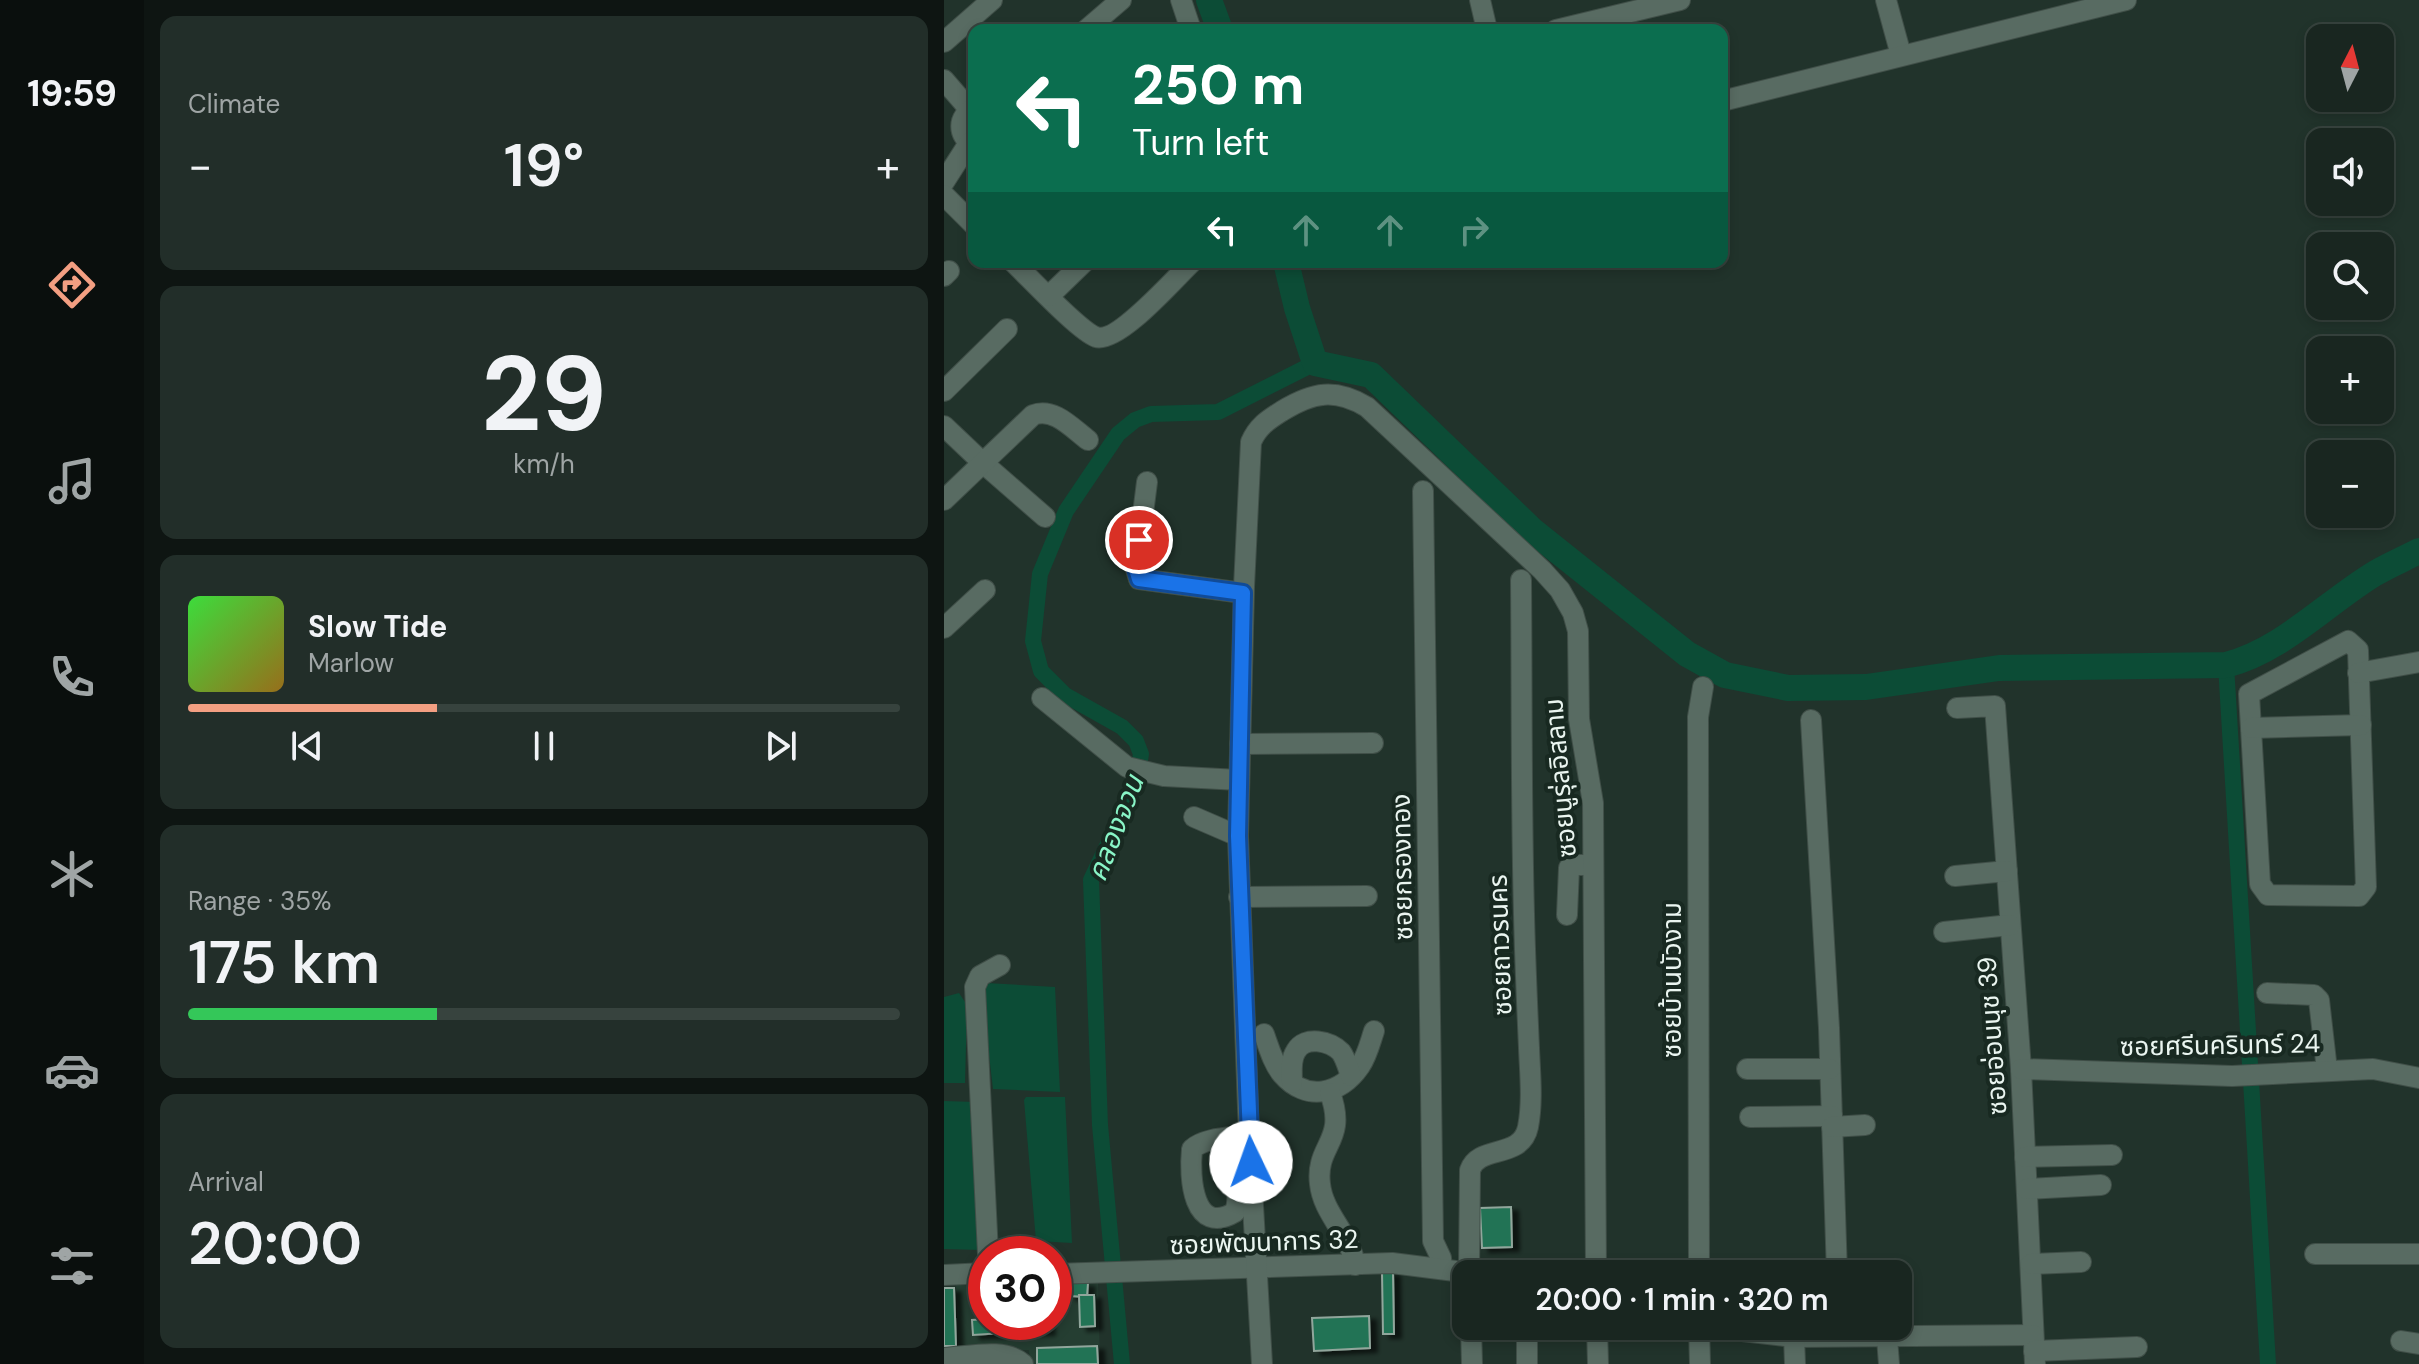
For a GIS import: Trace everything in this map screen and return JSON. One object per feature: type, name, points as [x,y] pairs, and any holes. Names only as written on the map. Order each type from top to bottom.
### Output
[{"type":"street","points":[[944,42],[992,0]]},
{"type":"street","points":[[1093,24],[1121,0]]},
{"type":"street","points":[[1181,0],[1189,24]]},
{"type":"street","points":[[1480,0],[1486,24]]},
{"type":"street","points":[[1581,24],[1680,0]]},
{"type":"street","points":[[1886,0],[1901,55]]},
{"type":"street","points":[[1728,99],[2126,0]]},
{"type":"street","points":[[944,80],[968,105]]},
{"type":"street","points":[[968,113],[962,119],[961,126],[968,141]]},
{"type":"street","points":[[944,182],[968,149]]},
{"type":"street","points":[[944,195],[968,219]]},
{"type":"street","points":[[1019,268],[1095,336],[1111,336],[1121,330],[1186,268]]},
{"type":"street","points":[[1049,296],[1078,268]]},
{"type":"street","points":[[944,391],[1007,329]]},
{"type":"street","name":"ซอยนูรุ่ลอิสลาม","points":[[1243,593],[1251,442],[1256,429],[1302,398],[1328,394],[1352,398],[1367,407],[1560,590],[1573,613],[1578,631],[1579,719],[1593,803],[1596,1260]]},
{"type":"street","points":[[944,500],[1033,415],[1051,413],[1088,440]]},
{"type":"street","points":[[944,426],[1045,517]]},
{"type":"street","points":[[1147,482],[1136,569],[1139,579],[1243,593],[1239,897],[1262,1364]]},
{"type":"street","name":"ซอยกรองทอง","points":[[1423,491],[1433,1241],[1441,1258],[1442,1269]]},
{"type":"street","name":"ซอยถาวรนคร","points":[[1471,1260],[1469,1184],[1473,1161],[1515,1147],[1523,1140],[1529,1115],[1521,580]]},
{"type":"street","points":[[944,628],[985,590]]},
{"type":"street","points":[[2348,641],[2358,650],[2361,725],[2366,887],[2359,896],[2268,895],[2260,884],[2249,694],[2348,641]]},
{"type":"street","points":[[2358,673],[2419,662]]},
{"type":"street","name":"ซอยบ้านบัวงาม","points":[[1699,1260],[1698,717],[1703,687]]},
{"type":"street","points":[[1042,698],[1127,767],[1164,776],[1239,780]]},
{"type":"street","name":"ซอยอ่อนนุช 39","points":[[1957,708],[1995,706],[2021,1069],[2034,1350]]},
{"type":"street","points":[[1811,720],[1830,1069],[1837,1260]]},
{"type":"street","points":[[2251,728],[2361,725]]},
{"type":"street","points":[[1240,744],[1373,743]]},
{"type":"street","points":[[1194,817],[1238,836]]},
{"type":"street","points":[[1567,915],[1569,868],[1573,865],[1593,865]]},
{"type":"street","points":[[1955,876],[2007,871]]},
{"type":"street","points":[[1239,897],[1367,896]]},
{"type":"street","points":[[1944,932],[2010,925]]},
{"type":"street","points":[[987,1236],[975,987],[980,976],[1000,965]]},
{"type":"street","points":[[2267,993],[2314,995],[2319,1000],[2327,1070]]},
{"type":"street","points":[[1264,1034],[1274,1061],[1292,1083],[1311,1093],[1330,1093],[1362,1064],[1374,1031]]},
{"type":"street","points":[[1292,1083],[1293,1058],[1296,1050],[1306,1042],[1323,1042],[1339,1050],[1351,1076]]},
{"type":"street","points":[[1747,1069],[1830,1069]]},
{"type":"street","name":"ซอยศรีนครินทร์ 24","points":[[2021,1069],[2232,1076],[2373,1069],[2419,1078]]},
{"type":"street","points":[[1330,1093],[1337,1122],[1321,1163],[1320,1188],[1326,1205],[1352,1249],[1355,1265]]},
{"type":"street","points":[[1750,1117],[1865,1125]]},
{"type":"street","points":[[1222,1139],[1249,1135]]},
{"type":"street","points":[[2025,1157],[2112,1155]]},
{"type":"street","points":[[2027,1189],[2101,1185]]},
{"type":"street","points":[[1417,1265],[1433,1241]]},
{"type":"street","points":[[2315,1254],[2419,1254]]},
{"type":"street","points":[[2031,1264],[2081,1262]]},
{"type":"street","name":"ซอยพัฒนาการ 32","points":[[1072,1281],[1133,1273],[1392,1263],[1452,1271]]},
{"type":"street","points":[[944,1275],[968,1277]]},
{"type":"street","points":[[1471,1340],[1472,1364]]},
{"type":"street","points":[[1527,1340],[1527,1364]]},
{"type":"street","points":[[1597,1340],[1598,1364]]},
{"type":"street","points":[[1699,1340],[1700,1364]]},
{"type":"street","points":[[1794,1340],[1795,1364]]},
{"type":"street","points":[[1887,1340],[1889,1364]]},
{"type":"street","points":[[1912,1340],[2034,1350],[2137,1347]]},
{"type":"street","points":[[944,1358],[1003,1355],[1023,1364]]},
{"type":"shaded area","points":[[986,983],[1055,987],[1060,1092],[993,1089],[981,987]]},
{"type":"shaded area","points":[[959,993],[967,1005],[965,1083],[944,1083],[944,997]]},
{"type":"shaded area","points":[[1026,1097],[1065,1097],[1072,1236],[1036,1236]]},
{"type":"shaded area","points":[[944,1101],[976,1102],[981,1236],[968,1236],[968,1250],[944,1249]]},
{"type":"shaded area","points":[[1098,1278],[1100,1364],[1030,1364],[1029,1350],[958,1352],[956,1281],[968,1281],[968,1340],[1072,1340],[1072,1279]]},
{"type":"building","points":[[1511,1207],[1512,1247],[1482,1248],[1480,1208]]},
{"type":"building","points":[[1382,1272],[1393,1272],[1394,1334],[1383,1334]]},
{"type":"building","points":[[1072,1282],[1088,1283],[1087,1297],[1072,1296]]},
{"type":"building","points":[[944,1288],[954,1288],[956,1346],[944,1346]]},
{"type":"building","points":[[1079,1295],[1094,1295],[1095,1326],[1080,1327]]},
{"type":"building","points":[[1369,1316],[1370,1348],[1314,1351],[1312,1318]]},
{"type":"building","points":[[1097,1346],[1098,1364],[1037,1364],[1037,1348]]},
{"type":"waterway","points":[[1209,0],[1218,24]]},
{"type":"waterway","points":[[1287,268],[1315,363],[1371,375],[1533,531],[1687,654],[1725,675],[1788,688],[1866,687],[1999,668],[2226,665],[2285,638],[2374,574],[2419,551]]},
{"type":"waterway","name":"คลองจวน","points":[[1122,1364],[1100,1125],[1091,880],[1136,785],[1141,754],[1136,741],[1122,727],[1065,695],[1041,671],[1033,641],[1040,574],[1066,511],[1118,434],[1135,420],[1151,414],[1218,412],[1315,363]]},
{"type":"waterway","points":[[2226,665],[2268,1364]]},
{"type":"route","points":[[1139,540],[1136,575],[1139,579],[1243,593],[1238,836],[1251,1162]]}]
